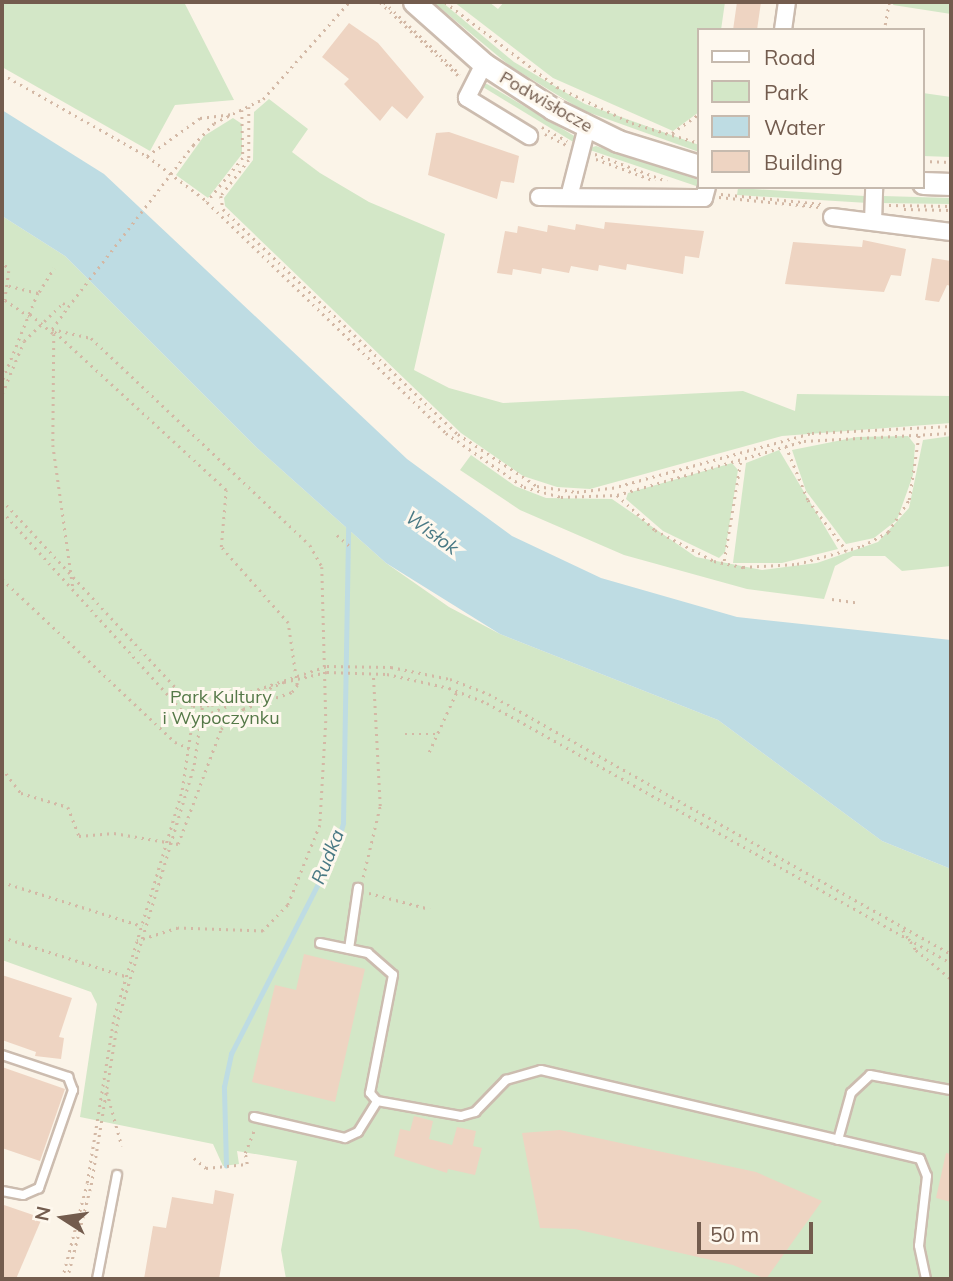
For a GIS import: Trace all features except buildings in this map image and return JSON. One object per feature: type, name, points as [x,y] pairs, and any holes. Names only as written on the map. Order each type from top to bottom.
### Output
[{"type":"street","name":"Podwisłocze","points":[[414,2],[484,64],[587,127],[698,166]]},
{"type":"street","points":[[783,28],[787,2]]},
{"type":"street","points":[[484,64],[467,98],[529,136]]},
{"type":"street","points":[[569,197],[587,127]]},
{"type":"street","points":[[925,183],[951,184]]},
{"type":"street","points":[[539,197],[704,198],[706,189]]},
{"type":"street","points":[[873,222],[874,189]]},
{"type":"street","points":[[832,217],[951,232]]},
{"type":"lane","points":[[348,949],[358,888]]},
{"type":"lane","points":[[320,943],[382,959],[393,975],[370,1093],[377,1101],[461,1116],[475,1112],[506,1080],[541,1070],[920,1159],[925,1166],[919,1246],[926,1279]]},
{"type":"lane","points":[[2,1055],[68,1077],[73,1090],[38,1188],[23,1195],[2,1191]]},
{"type":"lane","points":[[838,1140],[851,1093],[870,1075],[951,1090]]},
{"type":"lane","points":[[256,1118],[345,1138],[358,1132],[377,1101]]},
{"type":"lane","points":[[97,1279],[117,1175]]},
{"type":"path","points":[[73,588],[53,445],[53,331],[68,307],[193,145],[214,123],[249,107],[276,88],[349,2]]},
{"type":"path","points":[[445,2],[557,87],[632,123],[698,143]]},
{"type":"path","points":[[886,25],[889,2]]},
{"type":"path","points":[[2,74],[147,156],[207,202],[446,433],[483,461],[546,495],[617,495],[785,446],[951,433]]},
{"type":"path","points":[[249,107],[249,160],[221,197],[223,209],[458,434],[529,482],[554,490],[598,491],[811,433],[951,426]]},
{"type":"path","points":[[207,202],[243,158],[242,110]]},
{"type":"path","points":[[147,156],[200,118],[216,112],[233,115]]},
{"type":"path","points":[[672,133],[698,115]]},
{"type":"path","points":[[925,161],[951,162]]},
{"type":"path","points":[[730,200],[732,189]]},
{"type":"path","points":[[2,259],[8,268],[4,285],[6,302],[53,331],[226,490],[222,549],[288,623],[297,679],[292,692],[243,709],[227,721],[181,840],[169,843],[114,833],[79,836],[68,807],[20,793],[2,768]]},
{"type":"path","points":[[2,382],[38,293],[54,268]]},
{"type":"path","points":[[4,285],[38,293]]},
{"type":"path","points":[[2,394],[24,341],[63,303],[68,307]]},
{"type":"path","points":[[53,331],[91,338],[310,545],[322,567],[322,667],[325,673],[326,722],[318,839],[288,905],[263,931],[178,928],[137,941]]},
{"type":"path","points":[[617,495],[675,542],[724,561],[743,567],[797,564],[847,551],[888,532],[903,514],[919,434]]},
{"type":"path","points":[[785,446],[808,500],[847,551]]},
{"type":"path","points":[[724,561],[741,458]]},
{"type":"path","points":[[2,500],[182,698],[202,706],[296,673],[327,666],[361,666],[430,674],[489,694],[951,954]]},
{"type":"path","points":[[2,511],[192,722],[190,749],[169,843],[126,976],[104,1079],[87,1183],[62,1279]]},
{"type":"path","points":[[337,535],[352,548]]},
{"type":"path","points":[[2,579],[175,742],[190,749]]},
{"type":"path","points":[[832,599],[859,603]]},
{"type":"path","points":[[192,722],[297,679],[325,673],[373,673],[457,691],[951,963]]},
{"type":"path","points":[[373,673],[380,806],[370,862],[358,888],[430,909]]},
{"type":"path","points":[[429,752],[457,691]]},
{"type":"path","points":[[68,1279],[87,1206],[118,1019],[169,843],[201,720],[202,706]]},
{"type":"path","points":[[405,734],[438,734]]},
{"type":"path","points":[[2,882],[142,926]]},
{"type":"path","points":[[903,929],[908,940],[951,979]]},
{"type":"path","points":[[2,937],[126,976]]},
{"type":"path","points":[[104,1079],[122,1146]]},
{"type":"path","points":[[194,1158],[206,1168],[247,1164],[245,1153],[256,1118]]},
{"type":"green space","points":[[2,2],[184,2],[234,100],[175,105],[150,151],[2,67]]},
{"type":"green space","points":[[433,2],[442,2],[514,62],[585,104],[698,145],[698,152],[582,110],[510,66]]},
{"type":"green space","points":[[454,2],[489,2],[498,9],[504,2],[725,2],[721,28],[698,28],[698,113],[673,131],[553,78]]},
{"type":"green space","points":[[894,2],[951,2],[951,14],[893,5]]},
{"type":"green space","points":[[478,84],[487,84],[576,137],[575,143]]},
{"type":"green space","points":[[925,93],[951,97],[951,157],[925,156]]},
{"type":"green space","points":[[269,99],[308,129],[292,152],[320,173],[369,202],[445,234],[414,370],[449,388],[503,403],[743,391],[795,411],[797,394],[951,396],[951,423],[782,436],[590,489],[557,487],[523,476],[461,433],[225,206],[224,198],[253,160],[254,112]]},
{"type":"green space","points":[[233,118],[242,124],[242,154],[208,198],[176,175],[204,136]]},
{"type":"green space","points":[[596,146],[698,180],[698,187],[587,149]]},
{"type":"green space","points":[[738,189],[754,189],[864,196],[868,203],[737,195]]},
{"type":"green space","points":[[883,196],[951,198],[951,204],[879,203]]},
{"type":"green space","name":"Park Kultury i Wypoczynku","points":[[2,216],[65,256],[256,447],[386,563],[449,607],[500,634],[718,720],[882,841],[951,869],[951,1279],[286,1279],[281,1250],[297,1161],[237,1151],[239,1164],[223,1166],[213,1144],[80,1117],[97,1004],[91,992],[2,960]]},
{"type":"green space","points":[[908,436],[915,445],[913,475],[897,520],[874,538],[846,544],[806,491],[792,450],[857,437]]},
{"type":"green space","points":[[951,436],[951,566],[902,571],[885,556],[853,556],[835,566],[824,599],[747,589],[624,555],[520,510],[460,470],[471,455],[515,486],[546,498],[612,499],[696,557],[762,570],[817,563],[878,542],[909,508],[923,440]]},
{"type":"green space","points":[[779,450],[838,549],[782,563],[733,563],[746,463]]},
{"type":"green space","points":[[732,463],[738,470],[725,552],[719,558],[663,531],[626,499],[628,493]]},
{"type":"water","name":"Wisłok","points":[[2,110],[104,174],[407,459],[512,536],[601,578],[737,617],[951,640],[951,869],[882,841],[718,720],[500,634],[386,563],[256,447],[65,256],[2,216]]},
{"type":"waterway","name":"Rudka","points":[[226,1166],[224,1087],[231,1054],[334,853],[343,823],[348,528]]}]
